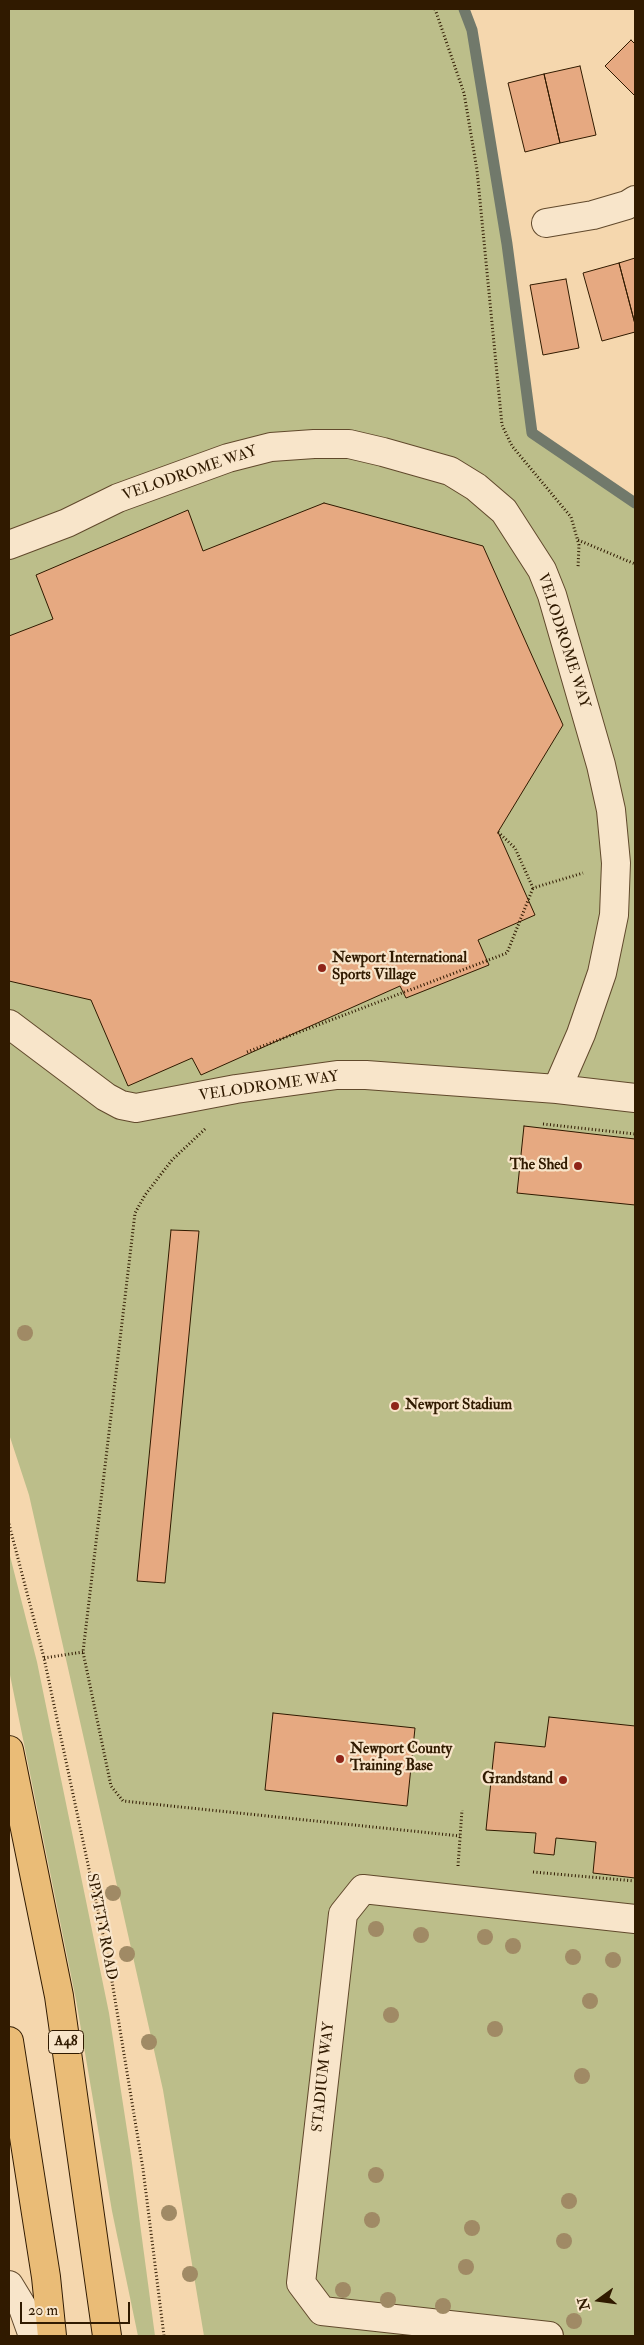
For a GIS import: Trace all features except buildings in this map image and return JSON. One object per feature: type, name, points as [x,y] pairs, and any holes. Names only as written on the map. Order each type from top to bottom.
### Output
[{"type":"main road","name":"A48","points":[[9,1750],[59,1996],[107,2336]]},
{"type":"main road","points":[[9,2041],[46,2277],[52,2336]]},
{"type":"street","points":[[546,223],[593,215],[627,205],[635,200]]},
{"type":"street","name":"VELODROME WAY","points":[[9,545],[68,523],[118,498],[228,458],[271,447],[314,444],[349,444],[450,471],[476,487],[504,511],[542,570],[552,595],[601,765],[611,810],[616,863],[614,915],[602,974],[581,1034],[557,1090]]},
{"type":"street","name":"VELODROME WAY","points":[[9,1024],[90,1087],[121,1105],[136,1108],[245,1088],[337,1075],[366,1075],[635,1098]]},
{"type":"street","name":"STADIUM WAY","points":[[550,2336],[322,2311],[301,2283],[342,1914],[363,1889],[635,1919]]},
{"type":"street","points":[[9,2285],[23,2308],[32,2336]]},
{"type":"path","points":[[435,9],[464,93],[477,170],[502,425],[512,446],[571,517],[578,540],[579,566],[574,575],[552,595]]},
{"type":"path","points":[[578,540],[635,564]]},
{"type":"path","points":[[460,1836],[123,1801],[111,1786],[83,1652],[135,1214],[145,1195],[172,1160],[208,1127],[245,1088],[237,1056],[507,953],[533,888],[514,848],[498,832]]},
{"type":"path","points":[[533,888],[616,863]]},
{"type":"path","name":"SPYTTY ROAD","points":[[9,1524],[44,1658],[109,1963],[143,2170],[164,2336]]},
{"type":"path","points":[[44,1658],[83,1652]]},
{"type":"path","points":[[458,1866],[462,1810]]},
{"type":"path","points":[[526,1871],[635,1881]]},
{"type":"green space","name":"Newport International Sports Village","points":[[9,9],[464,9],[472,30],[507,244],[532,433],[635,503],[635,2336],[204,2336],[163,2090],[29,1495],[9,1434]]},
{"type":"green space","points":[[9,1552],[37,1662],[109,2013],[131,2156],[155,2336],[138,2336],[112,2211],[76,2000],[9,1670]]},
{"type":"waterway","points":[[464,9],[472,30],[507,244],[532,433],[635,503]]},
{"type":"place","name":"Newport International Sports Village","points":[[322,968]]},
{"type":"place","name":"The Shed","points":[[578,1166]]},
{"type":"place","name":"Newport Stadium","points":[[395,1406]]},
{"type":"place","name":"Newport County Training Base","points":[[340,1759]]},
{"type":"place","name":"Grandstand","points":[[563,1780]]}]
